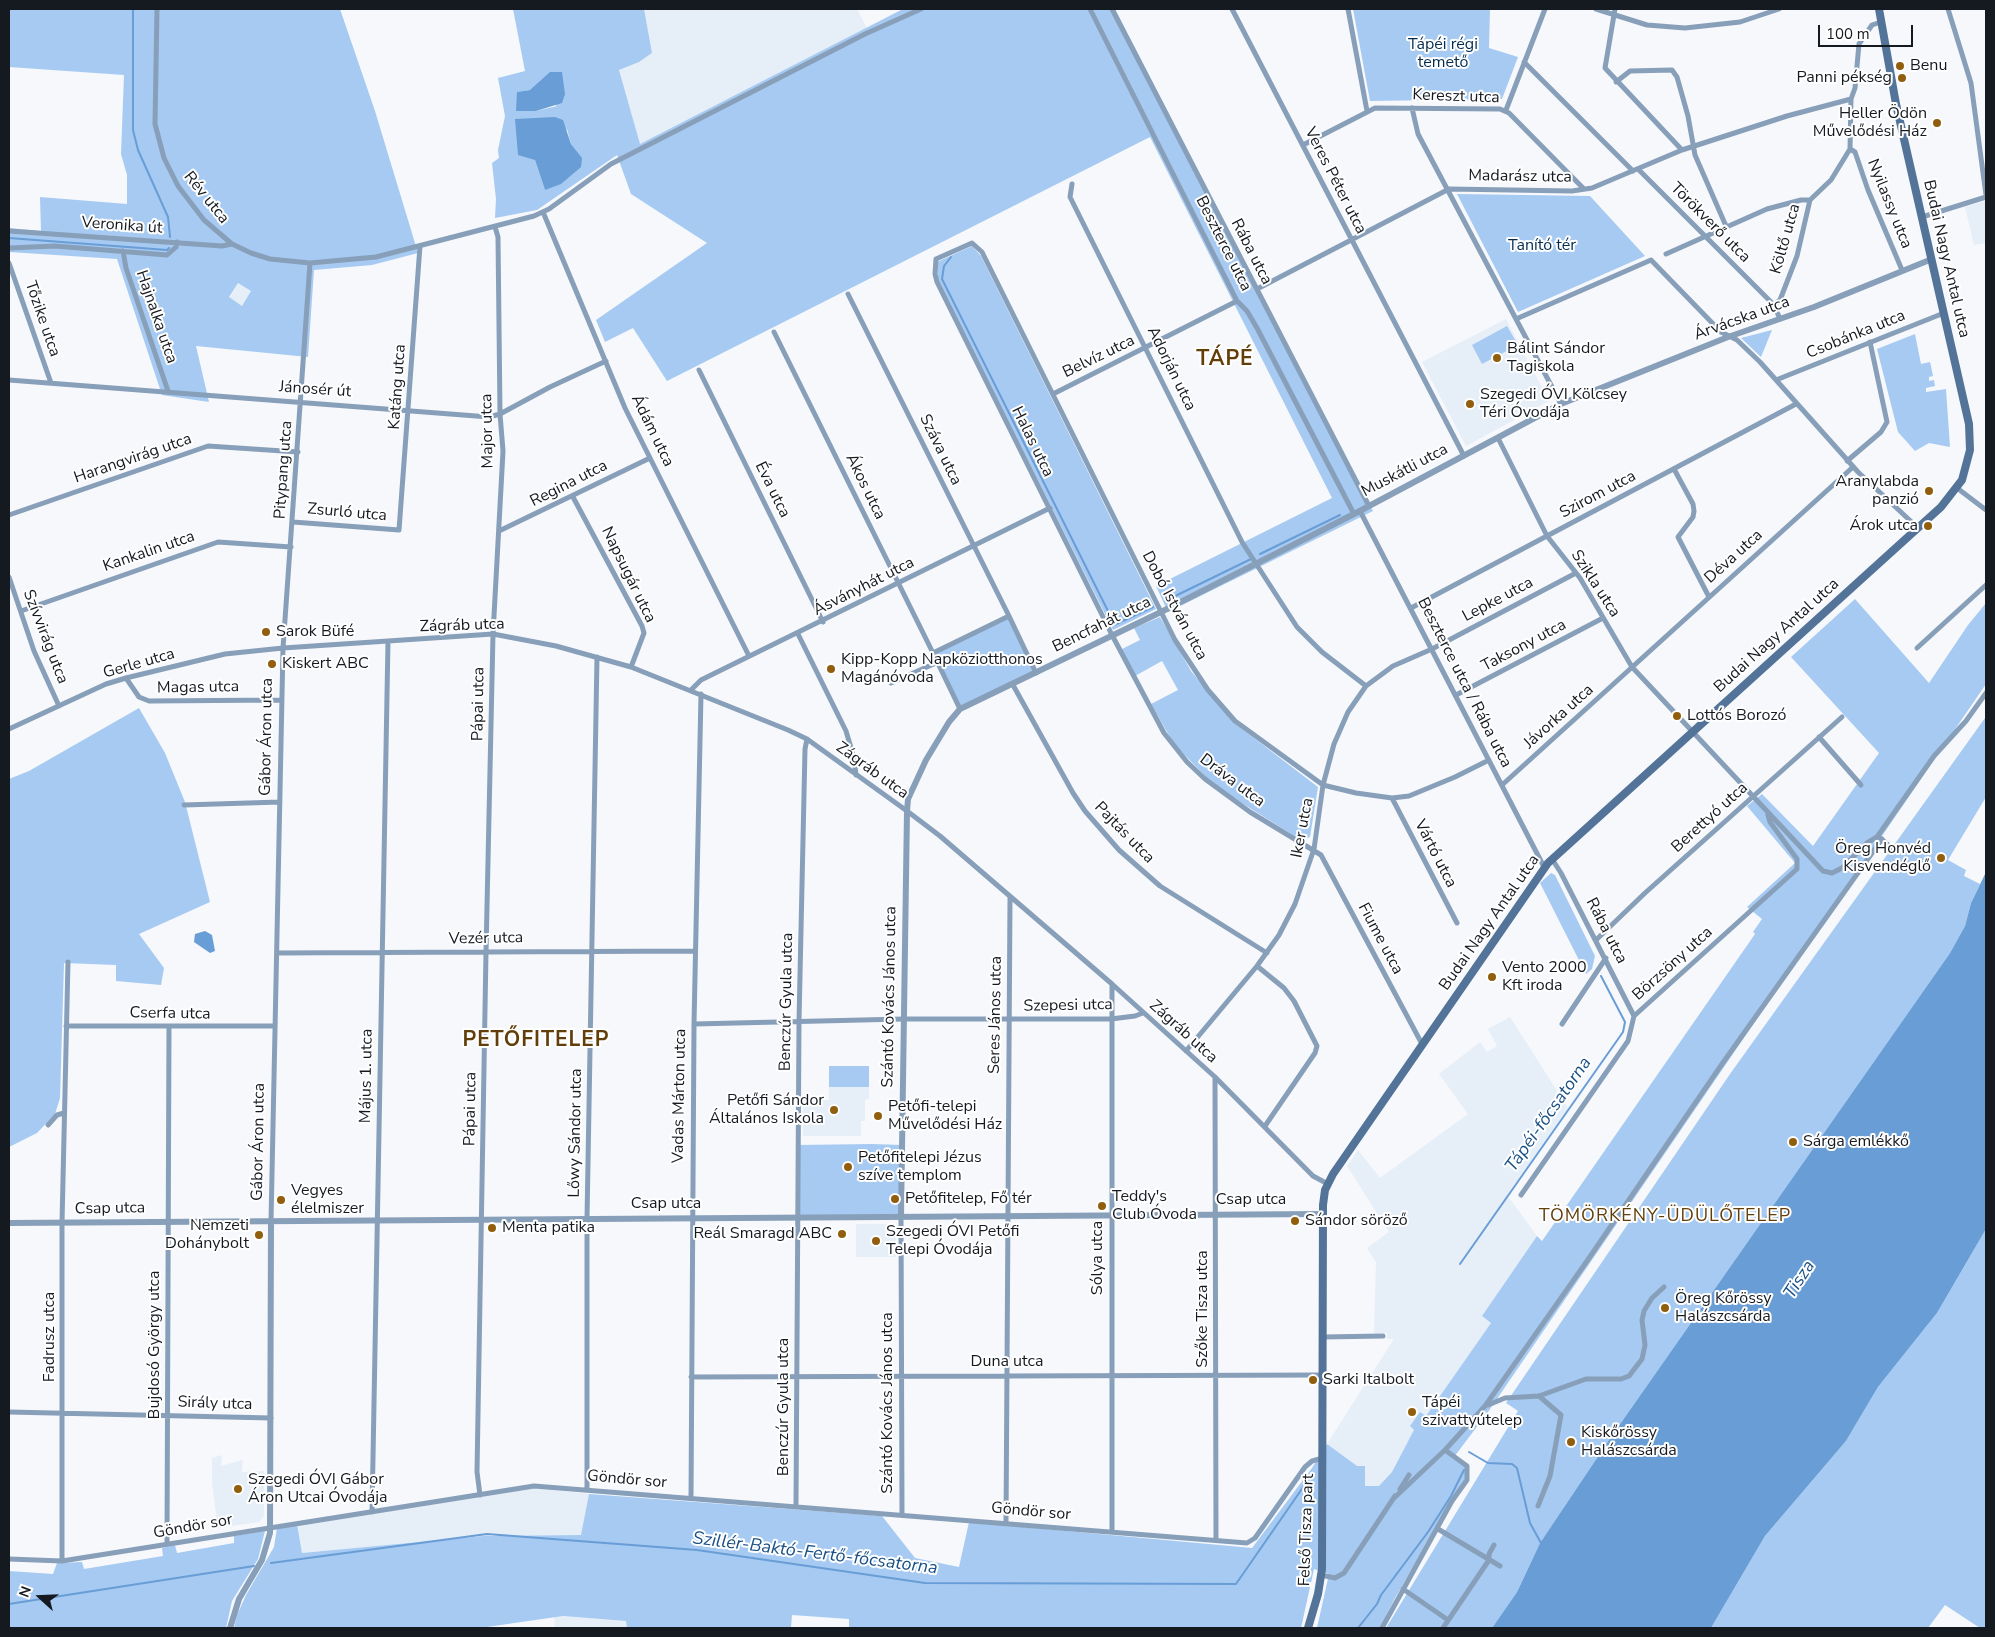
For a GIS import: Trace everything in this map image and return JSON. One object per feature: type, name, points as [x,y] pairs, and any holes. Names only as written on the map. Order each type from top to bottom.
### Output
[{"type":"main road","name":"Budai Nagy Antal utca","points":[[1324,1337],[1322,1214],[1324,1196],[1328,1184],[1544,867],[1918,528],[1947,501],[1957,488],[1969,458],[1971,434],[1896,104],[1879,9]]},
{"type":"main road","name":"Felső Tisza part","points":[[1308,1628],[1321,1575],[1324,1337]]},
{"type":"street","name":"Rév utca","points":[[157,9],[154,112],[162,153],[174,178],[208,224],[232,244],[270,259],[310,264],[369,258],[495,227],[543,212],[611,164],[910,11],[922,9]]},
{"type":"street","name":"Beszterce utca","points":[[1090,9],[1237,301],[1247,311],[1257,328],[1357,512]]},
{"type":"street","name":"Rába utca","points":[[1112,9],[1369,506]]},
{"type":"street","name":"Veres Péter utca","points":[[1232,9],[1464,456]]},
{"type":"street","points":[[1348,9],[1367,111]]},
{"type":"street","points":[[1506,110],[1545,9]]},
{"type":"street","points":[[1596,9],[1612,16],[1647,25],[1685,28],[1740,22],[1779,9]]},
{"type":"street","points":[[1615,9],[1612,16],[1605,68],[1616,82],[1682,150]]},
{"type":"street","points":[[1922,216],[1986,196],[1971,83],[1948,9]]},
{"type":"street","points":[[1850,149],[1851,99],[1855,88],[1859,44],[1872,25],[1881,22]]},
{"type":"street","name":"Törökverő utca","points":[[1524,62],[1705,235],[1774,306],[1780,319]]},
{"type":"street","points":[[1616,82],[1630,71],[1672,70],[1677,77],[1695,155],[1726,226]]},
{"type":"street","name":"Madarász utca","points":[[1257,289],[1450,189],[1584,189],[1636,170],[1682,150],[1787,116],[1851,99]]},
{"type":"street","name":"Kereszt utca","points":[[1303,146],[1375,108],[1506,110],[1584,189]]},
{"type":"street","points":[[1412,108],[1418,134],[1450,189],[1561,404]]},
{"type":"street","name":"Költő utca","points":[[1774,306],[1780,300],[1798,256],[1810,200],[1831,180],[1850,149]]},
{"type":"street","name":"Nyilassy utca","points":[[1850,149],[1855,152],[1902,270]]},
{"type":"street","name":"Adorján utca","points":[[1072,184],[1070,197],[1242,542],[1297,627],[1322,652],[1366,686]]},
{"type":"street","points":[[1666,254],[1767,209],[1801,200],[1810,200]]},
{"type":"street","name":"Ádám utca","points":[[543,212],[625,408],[749,656]]},
{"type":"street","name":"Major utca","points":[[493,634],[503,451],[500,414],[500,315],[495,227]]},
{"type":"street","name":"Veronika út","points":[[9,231],[222,246],[232,244]]},
{"type":"street","name":"Hajnalka utca","points":[[9,248],[55,246],[167,255],[176,247],[177,242]]},
{"type":"street","name":"Halas utca","points":[[972,243],[936,259],[935,274],[937,282],[1112,635]]},
{"type":"street","name":"Dobó István utca","points":[[972,243],[982,252],[1161,612],[1192,667],[1208,690],[1235,721],[1323,785],[1356,794],[1392,798],[1409,796],[1489,760]]},
{"type":"street","name":"Katáng utca","points":[[399,530],[420,246]]},
{"type":"street","name":"Hajnalka utca","points":[[123,251],[126,268],[168,391]]},
{"type":"street","name":"Árvácska utca","points":[[1498,438],[1561,404],[1728,337],[1780,319],[1932,259]]},
{"type":"street","points":[[1516,319],[1651,260],[1728,337],[1737,340],[1776,380],[1847,461],[1918,528]]},
{"type":"street","name":"Tőzike utca","points":[[9,263],[51,383]]},
{"type":"street","name":"Pitypang utca","points":[[283,648],[310,264]]},
{"type":"street","name":"Száva utca","points":[[848,294],[1036,673]]},
{"type":"street","name":"Belvíz utca","points":[[1053,394],[1237,301]]},
{"type":"street","name":"Csobánka utca","points":[[1776,380],[1944,313]]},
{"type":"street","name":"Ákos utca","points":[[774,332],[960,709]]},
{"type":"street","points":[[1847,461],[1881,432],[1886,422],[1870,342]]},
{"type":"street","name":"Jánosér út","points":[[9,380],[489,417],[500,414],[550,387],[606,362]]},
{"type":"street","name":"Éva utca","points":[[699,370],[823,622]]},
{"type":"street","name":"Szirom utca","points":[[1411,608],[1796,404]]},
{"type":"street","name":"Muskátli utca","points":[[1357,512],[1498,438]]},
{"type":"street","name":"Szikla utca","points":[[1498,438],[1547,536],[1576,573],[1632,667],[1767,812]]},
{"type":"street","name":"Harangvirág utca","points":[[9,516],[208,446],[298,452]]},
{"type":"street","name":"Regina utca","points":[[499,531],[573,497],[650,458]]},
{"type":"street","name":"Déva utca","points":[[1632,667],[1853,467]]},
{"type":"street","points":[[1674,469],[1693,504],[1694,511],[1693,516],[1678,537],[1709,597]]},
{"type":"street","points":[[1957,488],[1986,510]]},
{"type":"street","name":"Napsugár utca","points":[[573,497],[642,626],[644,633],[631,667]]},
{"type":"street","name":"Ásványhát utca","points":[[691,690],[701,680],[823,622],[1050,508]]},
{"type":"street","name":"Bencfahát utca","points":[[907,811],[908,800],[937,739],[960,709],[1161,612],[1357,512]]},
{"type":"street","name":"Beszterce utca / Rába utca","points":[[1357,512],[1411,608],[1544,867]]},
{"type":"street","name":"Zsurló utca","points":[[292,522],[399,530]]},
{"type":"street","name":"Kankalin utca","points":[[21,611],[218,542],[291,547]]},
{"type":"street","name":"Lepke utca","points":[[1432,649],[1576,573]]},
{"type":"street","name":"Szívvirág utca","points":[[9,577],[34,651],[59,706]]},
{"type":"street","points":[[1917,648],[1986,585]]},
{"type":"street","points":[[933,653],[1009,616]]},
{"type":"street","name":"Taksony utca","points":[[1456,695],[1603,618]]},
{"type":"street","name":"Zágráb utca","points":[[283,648],[493,634],[520,638],[631,667],[701,694],[807,739],[940,836],[1112,984],[1215,1077],[1313,1176],[1328,1184]]},
{"type":"street","name":"Pápai utca","points":[[480,1495],[477,1472],[493,634]]},
{"type":"street","points":[[798,634],[846,731],[856,774]]},
{"type":"street","name":"Dráva utca","points":[[1112,635],[1160,726],[1186,762],[1234,801],[1314,849]]},
{"type":"street","name":"Május 1. utca","points":[[372,1512],[388,641]]},
{"type":"street","name":"Gerle utca","points":[[9,729],[106,684],[126,678],[225,654],[283,648]]},
{"type":"street","name":"Gábor Áron utca","points":[[230,1628],[235,1607],[265,1554],[270,1526],[271,1221],[283,648]]},
{"type":"street","name":"Iker utca","points":[[1186,1051],[1257,966],[1280,935],[1295,904],[1314,849],[1323,785],[1340,729],[1366,686],[1393,666],[1432,649]]},
{"type":"street","name":"Lőwy Sándor utca","points":[[587,1489],[587,1219],[598,657]]},
{"type":"street","points":[[891,683],[938,662]]},
{"type":"street","name":"Jávorka utca","points":[[1502,785],[1632,667]]},
{"type":"street","name":"Magas utca","points":[[126,678],[139,697],[149,701],[282,700]]},
{"type":"street","name":"Pajtás utca","points":[[1013,684],[1073,793],[1085,811],[1119,850],[1160,886],[1267,953]]},
{"type":"street","points":[[1393,1498],[1445,1450],[1485,1406],[1947,739],[1966,720],[1986,693]]},
{"type":"street","name":"Vadas Márton utca","points":[[692,1498],[691,1377],[694,1024],[701,694]]},
{"type":"street","name":"Berettyó utca","points":[[1596,940],[1842,717]]},
{"type":"street","points":[[1819,737],[1861,785]]},
{"type":"street","name":"Benczúr Gyula utca","points":[[796,1506],[796,1217],[804,749],[807,739]]},
{"type":"street","name":"Vártó utca","points":[[1392,798],[1457,923]]},
{"type":"street","points":[[184,805],[280,802]]},
{"type":"street","name":"Szántó Kovács János utca","points":[[902,1514],[901,1216],[907,811]]},
{"type":"street","points":[[1767,812],[1818,867],[1828,873],[1842,868],[1867,843],[1880,838]]},
{"type":"street","name":"Börzsöny utca","points":[[1521,1195],[1628,1041],[1634,1016],[1798,866],[1796,856],[1770,822],[1767,812]]},
{"type":"street","points":[[1880,838],[1894,850]]},
{"type":"street","name":"Fiume utca","points":[[1314,849],[1322,855],[1422,1044]]},
{"type":"street","name":"Rába utca","points":[[1552,858],[1606,958],[1634,1016]]},
{"type":"street","name":"Seres János utca","points":[[1006,1523],[1010,897]]},
{"type":"street","name":"Vezér utca","points":[[277,953],[695,951]]},
{"type":"street","points":[[1562,1024],[1606,958]]},
{"type":"street","name":"Fadrusz utca","points":[[62,1561],[62,1223],[68,962]]},
{"type":"street","points":[[1257,966],[1284,988],[1294,1001],[1317,1046],[1315,1053],[1265,1126]]},
{"type":"street","name":"Sólya utca","points":[[1112,984],[1110,1019],[1112,1531]]},
{"type":"street","name":"Szepesi utca","points":[[694,1024],[904,1019],[1110,1019],[1135,1016],[1143,1013]]},
{"type":"street","name":"Cserfa utca","points":[[66,1026],[275,1026]]},
{"type":"street","name":"Bujdosó György utca","points":[[167,1544],[169,1026]]},
{"type":"street","name":"Szőke Tisza utca","points":[[1215,1077],[1216,1540]]},
{"type":"street","points":[[48,1125],[57,1115],[64,1113]]},
{"type":"street","name":"Csap utca","points":[[9,1223],[1322,1214]]},
{"type":"street","points":[[1485,1406],[1506,1398],[1539,1396],[1586,1379],[1621,1379],[1629,1376],[1642,1359],[1645,1345],[1642,1320],[1644,1311],[1652,1298],[1664,1287]]},
{"type":"street","points":[[1324,1337],[1383,1336]]},
{"type":"street","name":"Duna utca","points":[[691,1377],[1006,1374],[1324,1374]]},
{"type":"street","points":[[1538,1506],[1550,1476],[1561,1415],[1539,1396]]},
{"type":"street","name":"Sirály utca","points":[[9,1412],[271,1418]]},
{"type":"street","points":[[1382,1628],[1452,1501],[1469,1475],[1467,1466],[1445,1450]]},
{"type":"street","name":"Göndör sor","points":[[9,1559],[62,1561],[270,1526],[480,1495],[526,1486],[587,1489],[1248,1543],[1255,1538],[1305,1466],[1312,1461],[1323,1460]]},
{"type":"street","points":[[1321,1575],[1335,1578],[1344,1573],[1410,1475]]},
{"type":"street","points":[[1438,1529],[1500,1566]]},
{"type":"street","points":[[1443,1628],[1488,1560],[1488,1554],[1494,1545]]},
{"type":"street","points":[[1403,1589],[1448,1620]]},
{"type":"shaded area","points":[[644,9],[857,9],[867,28],[640,145],[619,70],[639,62],[652,53]]},
{"type":"shaded area","points":[[1986,201],[1986,243],[1974,245],[1965,207]]},
{"type":"shaded area","points":[[238,283],[251,291],[242,306],[229,298]]},
{"type":"shaded area","points":[[1506,319],[1549,401],[1466,446],[1422,362]]},
{"type":"shaded area","points":[[1510,1017],[1568,1108],[1507,1195],[1537,1236],[1482,1316],[1491,1323],[1426,1416],[1410,1427],[1415,1430],[1392,1472],[1379,1486],[1365,1486],[1357,1467],[1327,1444],[1394,1339],[1387,1339],[1387,1333],[1374,1333],[1376,1262],[1367,1248],[1389,1232],[1347,1166],[1358,1150],[1380,1178],[1468,1114],[1439,1074],[1480,1042],[1487,1052],[1497,1046],[1488,1029]]},
{"type":"shaded area","name":"Petőfi Sándor Általános Iskola","points":[[829,1066],[869,1066],[869,1099],[865,1100],[865,1121],[861,1121],[861,1136],[803,1136],[803,1100],[829,1100]]},
{"type":"shaded area","name":"Szegedi ÓVI Petőfi Telepi Óvodája","points":[[856,1224],[896,1224],[896,1257],[856,1257]]},
{"type":"shaded area","name":"Szegedi ÓVI Gábor Áron Utcai Óvodája","points":[[222,1455],[221,1466],[243,1460],[242,1472],[264,1471],[264,1516],[259,1522],[218,1528],[212,1483],[212,1458]]},
{"type":"shaded area","points":[[535,1488],[589,1494],[582,1535],[483,1536],[302,1553],[297,1524]]},
{"type":"shaded area","points":[[554,1617],[626,1621],[627,1628],[555,1628]]},
{"type":"green space","points":[[9,9],[340,9],[375,111],[418,253],[372,265],[314,270],[308,357],[196,346],[209,402],[162,395],[117,259],[9,252],[9,228],[41,231],[40,197],[127,204],[127,175],[121,154],[124,75],[9,67]],"holes":[[[238,283],[251,291],[242,306],[229,297]]]},
{"type":"green space","points":[[513,9],[644,9],[652,53],[639,62],[619,70],[640,144],[903,9],[1115,9],[1373,511],[1168,612],[1156,586],[1332,498],[1150,137],[667,381],[633,328],[605,342],[596,320],[707,243],[631,194],[617,155],[537,210],[495,218],[496,199],[492,163],[499,158],[498,150],[505,116],[498,78],[525,71]],"holes":[[[530,90],[557,106],[536,111],[518,92]],[[567,129],[571,144],[576,151],[545,190],[535,160]]]},
{"type":"green space","name":"Tápéi régi temető","points":[[1353,9],[1490,9],[1489,48],[1518,57],[1502,99],[1370,101]]},
{"type":"green space","name":"Tanító tér","points":[[1457,194],[1590,196],[1645,256],[1518,312]]},
{"type":"green space","points":[[972,246],[981,256],[1156,609],[1113,630],[938,281],[937,262]]},
{"type":"green space","points":[[1507,326],[1518,345],[1482,364],[1472,345]]},
{"type":"green space","points":[[1772,330],[1761,357],[1741,338]]},
{"type":"green space","points":[[1915,334],[1921,364],[1930,362],[1933,376],[1929,377],[1929,381],[1934,380],[1935,386],[1926,388],[1926,392],[1946,389],[1950,447],[1929,443],[1915,451],[1898,432],[1877,349]]},
{"type":"green space","points":[[1855,599],[1929,683],[1968,625],[1986,603],[1986,684],[1488,1412],[1454,1457],[1465,1467],[1466,1478],[1395,1598],[1380,1628],[1317,1628],[1329,1574],[1314,1569],[1301,1628],[849,1628],[849,1619],[792,1615],[791,1628],[627,1628],[626,1621],[563,1616],[480,1628],[234,1628],[237,1615],[246,1595],[274,1547],[277,1528],[297,1524],[302,1553],[483,1536],[581,1535],[589,1494],[882,1516],[915,1558],[959,1567],[969,1522],[1252,1548],[1312,1468],[1327,1444],[1357,1466],[1365,1466],[1365,1486],[1379,1486],[1392,1472],[1414,1430],[1410,1426],[1420,1412],[1426,1416],[1491,1323],[1482,1316],[1537,1236],[1542,1241],[1755,934],[1753,932],[1762,919],[1747,907],[1795,863],[1747,806],[1762,794],[1813,846],[1879,753],[1791,657]]},
{"type":"green space","points":[[1009,616],[1036,673],[960,709],[933,653]]},
{"type":"green space","points":[[1160,617],[1191,671],[1233,722],[1318,787],[1310,837],[1305,839],[1296,837],[1237,800],[1209,780],[1174,744],[1151,704],[1178,690],[1162,661],[1135,676],[1122,649],[1140,640],[1134,628]]},
{"type":"green space","points":[[139,708],[165,753],[185,802],[210,902],[139,934],[164,968],[161,985],[116,981],[116,965],[64,963],[60,1098],[55,1114],[37,1133],[9,1147],[9,779],[29,771]]},
{"type":"green space","points":[[1985,718],[1986,797],[1948,860],[1966,870],[1964,876],[1980,884],[1971,903],[1965,926],[1950,953],[1611,1437],[1540,1543],[1517,1592],[1492,1628],[1386,1628],[1518,1411],[1506,1403],[1730,1074]]},
{"type":"green space","points":[[1551,873],[1555,875],[1595,956],[1592,969],[1586,974],[1540,883]]},
{"type":"green space","points":[[829,1066],[869,1066],[869,1087],[829,1087]]},
{"type":"green space","points":[[797,1145],[902,1145],[901,1216],[796,1217]]},
{"type":"green space","points":[[1986,1229],[1986,1628],[1980,1628],[1945,1605],[1928,1628],[1711,1628],[1765,1536],[1846,1441],[1878,1387],[1937,1313]]},
{"type":"green space","points":[[265,1531],[258,1559],[232,1601],[226,1628],[9,1628],[9,1571],[53,1574],[57,1563],[82,1562],[84,1569],[163,1556],[162,1548],[175,1545],[177,1553],[234,1543],[234,1536]]},
{"type":"water","points":[[550,72],[562,72],[565,94],[562,103],[536,111],[516,111],[517,92],[530,90]]},
{"type":"water","points":[[555,117],[563,120],[571,144],[582,158],[581,167],[561,184],[545,190],[535,160],[518,155],[515,119]]},
{"type":"water","name":"Tisza","points":[[1986,872],[1986,1229],[1937,1313],[1878,1387],[1846,1441],[1765,1536],[1711,1628],[1492,1628],[1517,1592],[1540,1543],[1611,1437],[1950,953],[1965,926],[1971,903]]},
{"type":"water","points":[[205,931],[212,935],[215,951],[210,953],[194,942],[195,934]]},
{"type":"waterway","points":[[133,9],[133,130],[138,150],[168,217],[170,237]]},
{"type":"waterway","points":[[9,238],[167,250],[169,248]]},
{"type":"waterway","points":[[951,257],[944,266],[942,279],[1115,625]]},
{"type":"waterway","points":[[1260,554],[1340,515]]},
{"type":"waterway","points":[[1165,601],[1251,559]]},
{"type":"waterway","points":[[1114,625],[1153,607]]},
{"type":"waterway","name":"Tápéi-főcsatorna","points":[[1460,1264],[1623,1032],[1625,1022],[1601,976]]},
{"type":"waterway","points":[[1469,1452],[1488,1463],[1512,1464],[1517,1468],[1530,1523],[1541,1543]]},
{"type":"waterway","points":[[1358,1628],[1428,1532],[1451,1496],[1464,1470]]},
{"type":"waterway","name":"Szillér-Baktó-Fertő-főcsatorna","points":[[271,1563],[487,1534],[697,1550],[925,1583],[1236,1584],[1306,1483]]},
{"type":"waterway","name":"Szillér-Baktó-Fertő-főcsatorna","points":[[9,1604],[254,1566]]},
{"type":"place","name":"Benu","points":[[1900,66]]},
{"type":"place","name":"Panni pékség","points":[[1902,78]]},
{"type":"place","name":"Heller Ödön Művelődési Ház","points":[[1937,123]]},
{"type":"place","name":"Bálint Sándor Tagiskola","points":[[1497,358]]},
{"type":"place","name":"Szegedi ÓVI Kölcsey Téri Óvodája","points":[[1470,404]]},
{"type":"place","name":"Aranylabda panzió","points":[[1929,491]]},
{"type":"place","name":"Árok utca","points":[[1928,526]]},
{"type":"place","name":"Sarok Büfé","points":[[266,632]]},
{"type":"place","name":"Kiskert ABC","points":[[272,664]]},
{"type":"place","name":"Kipp-Kopp Napköziotthonos Magánóvoda","points":[[831,669]]},
{"type":"place","name":"Lottós Borozó","points":[[1677,716]]},
{"type":"place","name":"Öreg Honvéd Kisvendéglő","points":[[1941,858]]},
{"type":"place","name":"Vento 2000 Kft iroda","points":[[1492,977]]},
{"type":"place","name":"Petőfi Sándor Általános Iskola","points":[[834,1110]]},
{"type":"place","name":"Petőfi-telepi Művelődési Ház","points":[[878,1116]]},
{"type":"place","name":"Sárga emlékkő","points":[[1793,1142]]},
{"type":"place","name":"Petőfitelepi Jézus szíve templom","points":[[848,1167]]},
{"type":"place","name":"Petőfitelep, Fő tér","points":[[895,1199]]},
{"type":"place","name":"Vegyes élelmiszer","points":[[281,1200]]},
{"type":"place","name":"Teddy's Club Óvoda","points":[[1102,1206]]},
{"type":"place","name":"Sándor söröző","points":[[1295,1221]]},
{"type":"place","name":"Menta patika","points":[[492,1228]]},
{"type":"place","name":"Reál Smaragd ABC","points":[[842,1234]]},
{"type":"place","name":"Nemzeti Dohánybolt","points":[[259,1235]]},
{"type":"place","name":"Szegedi ÓVI Petőfi Telepi Óvodája","points":[[876,1241]]},
{"type":"place","name":"Öreg Kőrössy Halászcsárda","points":[[1665,1308]]},
{"type":"place","name":"Sarki Italbolt","points":[[1313,1380]]},
{"type":"place","name":"Tápéi szivattyútelep","points":[[1412,1412]]},
{"type":"place","name":"Kiskőrössy Halászcsárda","points":[[1571,1442]]},
{"type":"place","name":"Szegedi ÓVI Gábor Áron Utcai Óvodája","points":[[238,1489]]},
{"type":"district","name":"TÁPÉ","points":[[1225,360]]},
{"type":"district","name":"PETŐFITELEP","points":[[536,1041]]},
{"type":"district","name":"TÖMÖRKÉNY-ÜDÜLŐTELEP","points":[[1665,1217]]}]
